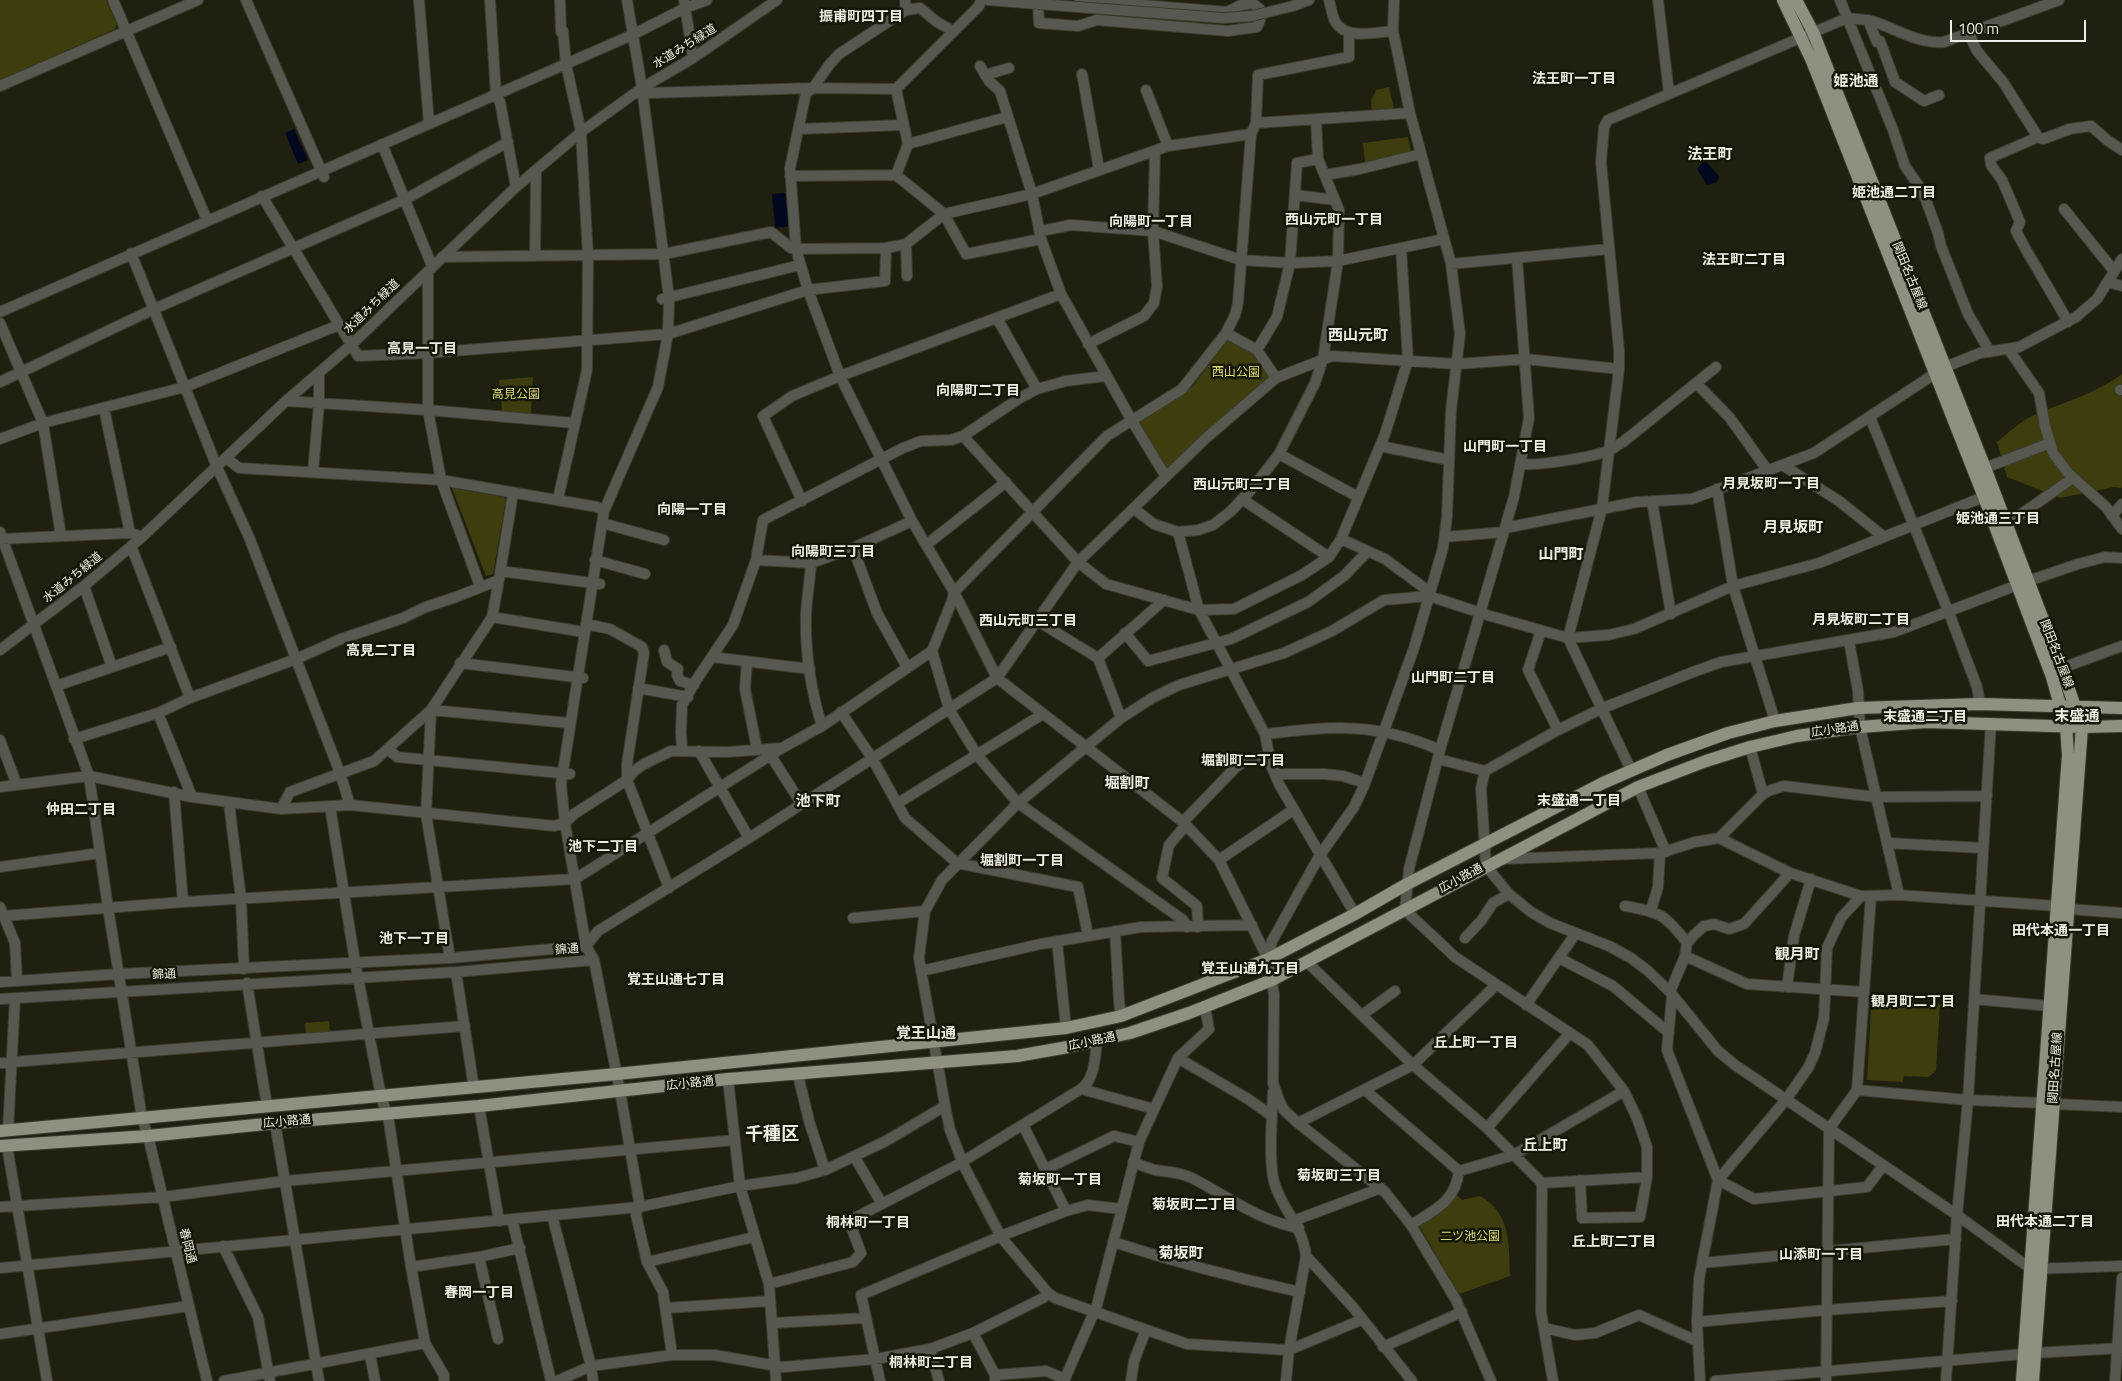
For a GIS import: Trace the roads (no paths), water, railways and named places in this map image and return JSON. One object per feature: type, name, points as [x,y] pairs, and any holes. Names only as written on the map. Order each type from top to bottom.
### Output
[{"type":"main road","name":"関田名古屋線","points":[[1783,0],[1812,61],[1940,370],[2023,583],[2062,668],[2082,727],[2049,1006],[2048,1104]]},
{"type":"main road","name":"関田名古屋線","points":[[1796,0],[1813,32],[1940,370],[1986,468],[1990,495],[2007,524],[2066,726],[2068,755],[2062,908],[2030,1353],[2022,1381]]},
{"type":"main road","name":"広小路通","points":[[4,1131],[474,1088],[728,1061],[934,1043],[1066,1028],[1121,1016],[1268,959],[1483,844],[1631,770],[1692,745],[1775,721],[1858,708],[1980,704],[2122,708]]},
{"type":"main road","name":"広小路通","points":[[3,1146],[148,1136],[275,1122],[385,1115],[728,1080],[1016,1056],[1097,1040],[1130,1033],[1272,980],[1638,787],[1706,761],[1750,747],[1796,736],[1860,727],[1926,722],[2082,727],[2122,726]]},
{"type":"main road","name":"関田名古屋線","points":[[2030,1353],[2034,1381]]},
{"type":"street","points":[[113,0],[207,220]]},
{"type":"street","points":[[0,86],[198,0]]},
{"type":"street","points":[[246,0],[322,174]]},
{"type":"street","points":[[419,0],[429,124]]},
{"type":"street","points":[[490,0],[496,94],[500,102],[516,187]]},
{"type":"street","points":[[558,499],[587,370],[588,256],[580,132],[566,64],[563,31],[561,32],[560,0]]},
{"type":"street","points":[[627,0],[642,88],[664,254],[668,334],[658,387],[604,510],[596,560],[596,584],[585,628],[581,677],[569,723],[565,823],[586,946],[594,960],[617,1074],[639,1208],[636,1215],[647,1262],[664,1292],[672,1355]]},
{"type":"street","points":[[0,312],[262,196],[322,174],[382,144],[632,35],[684,4],[707,0]]},
{"type":"street","name":"水道みち緑道","points":[[0,650],[84,586],[132,546],[286,401],[350,346],[516,187],[580,132],[642,88],[693,58],[776,0]]},
{"type":"street","points":[[642,88],[649,93],[813,88],[896,89],[980,6],[981,0]]},
{"type":"street","points":[[988,0],[1223,18],[1252,16],[1309,0]]},
{"type":"street","points":[[1038,4],[1038,23],[1078,26],[1097,20],[1228,31],[1257,27],[1260,20],[1260,9],[1252,3],[1241,5],[1227,12],[1080,0]]},
{"type":"street","points":[[1329,0],[1336,24],[1349,32],[1358,34],[1393,31]]},
{"type":"street","points":[[1268,959],[1272,941],[1320,855],[1354,807],[1365,783],[1414,648],[1445,537],[1451,410],[1458,364],[1460,334],[1451,264],[1410,113],[1393,31],[1394,0]]},
{"type":"street","points":[[1840,0],[1893,130],[1898,150],[1905,166],[1922,192],[1968,314],[1990,352]]},
{"type":"street","points":[[1631,770],[1568,638],[1602,508],[1619,368],[1620,350],[1601,162],[1604,127],[1608,120],[1847,18],[1868,20],[1931,43],[1944,42],[2059,0]]},
{"type":"street","points":[[1660,2],[1669,93]]},
{"type":"street","points":[[684,4],[693,58]]},
{"type":"street","points":[[953,31],[937,22],[920,8],[905,5],[839,54],[813,88],[806,93],[790,176],[796,249],[808,290],[840,376],[912,521],[954,592],[997,678],[1184,823],[1219,860],[1268,959],[1272,980],[1274,1182],[1279,1196],[1304,1241],[1306,1256],[1289,1350],[1286,1381]]},
{"type":"street","points":[[1868,20],[1878,42],[1880,42],[1895,82],[1924,101],[1939,95]]},
{"type":"street","points":[[17,981],[15,944],[2,912],[108,908],[183,902],[345,894],[438,886],[576,879],[782,748],[822,726],[932,651],[954,592],[1032,510],[1108,436],[1182,389],[1226,333],[1236,314],[1238,303],[1251,134],[1256,123],[1258,75],[1349,57],[1349,32]]},
{"type":"street","points":[[1969,34],[1977,50],[2003,82],[2038,137],[2044,139],[2070,129],[2091,126],[2122,150]]},
{"type":"street","points":[[1009,68],[983,70],[1000,91],[1032,194],[1041,235],[1061,294],[1106,376],[1166,477]]},
{"type":"street","points":[[1082,74],[1099,170]]},
{"type":"street","points":[[896,89],[902,125],[908,144],[896,175]]},
{"type":"street","points":[[1146,90],[1168,146]]},
{"type":"street","points":[[1256,123],[1410,113]]},
{"type":"street","points":[[908,144],[1007,117]]},
{"type":"street","points":[[1134,509],[1154,524],[1178,532],[1198,530],[1213,525],[1232,511],[1279,454],[1315,383],[1323,359],[1338,261],[1339,210],[1318,159],[1316,120]]},
{"type":"street","points":[[799,130],[902,125]]},
{"type":"street","points":[[442,257],[664,254],[770,232],[791,248],[796,249],[886,248],[906,244],[944,214],[1032,194],[1168,146],[1251,134]]},
{"type":"street","points":[[2038,137],[1990,158],[1991,165],[2002,180],[2020,222],[2016,231],[2068,322]]},
{"type":"street","points":[[0,382],[154,309],[406,199],[508,142]]},
{"type":"street","points":[[382,144],[406,199],[430,268],[427,353],[428,410],[441,480],[480,586]]},
{"type":"street","points":[[1088,344],[1144,316],[1152,308],[1157,286],[1153,231],[1155,151]]},
{"type":"street","points":[[1325,175],[1360,169],[1421,154]]},
{"type":"street","points":[[1257,350],[1277,317],[1290,263],[1297,163],[1318,159]]},
{"type":"street","points":[[535,256],[536,170]]},
{"type":"street","points":[[790,176],[896,175],[944,214],[966,254],[1041,235],[1071,225],[1153,231],[1241,260],[1290,263],[1338,261],[1444,239]]},
{"type":"street","points":[[1295,195],[1335,200]]},
{"type":"street","points":[[262,196],[350,346],[358,356],[427,353],[668,334],[808,290],[886,281],[886,248]]},
{"type":"street","points":[[2064,210],[2114,271]]},
{"type":"street","points":[[906,244],[907,276]]},
{"type":"street","points":[[964,436],[1078,562],[1106,584],[1198,610],[1234,609],[1302,575],[1329,557],[1342,539],[1380,446],[1408,360],[1401,248]]},
{"type":"street","points":[[1451,264],[1609,249]]},
{"type":"street","points":[[131,253],[217,467],[249,537],[340,772],[350,805]]},
{"type":"street","points":[[1517,258],[1529,418],[1521,464],[1504,530],[1439,754],[1409,869],[1405,910],[1455,957],[1588,1045],[1624,1091],[1637,1118],[1647,1147],[1647,1177],[1640,1217],[1582,1218],[1580,1180]]},
{"type":"street","points":[[1445,537],[1504,530],[1602,508],[1652,501],[1692,499],[1784,466],[1814,453],[1940,370],[1980,353],[2019,347],[2068,322],[2097,299],[2122,259]]},
{"type":"street","points":[[666,299],[800,265]]},
{"type":"street","points":[[2108,282],[2122,286]]},
{"type":"street","points":[[802,501],[763,416],[792,396],[840,376],[1061,294]]},
{"type":"street","points":[[997,318],[1037,389]]},
{"type":"street","points":[[0,323],[43,423],[61,536]]},
{"type":"street","points":[[0,439],[43,423],[185,387],[339,325]]},
{"type":"street","points":[[1226,333],[1257,350],[1276,378]]},
{"type":"street","points":[[2009,350],[2039,393],[2045,426],[2054,453],[2073,478],[2106,507],[2122,529]]},
{"type":"street","points":[[583,927],[598,931],[749,838],[997,678],[1078,562],[1205,439],[1276,378],[1332,356],[1458,364],[1526,359],[1619,368]]},
{"type":"street","points":[[1521,464],[1531,465],[1562,461],[1609,450],[1623,442],[1716,367]]},
{"type":"street","points":[[313,472],[319,404],[319,373]]},
{"type":"street","points":[[682,750],[682,705],[733,625],[756,560],[762,520],[903,448],[921,442],[951,440],[964,436],[1020,398],[1037,389],[1066,382],[1106,376]]},
{"type":"street","points":[[1696,383],[1730,418],[1768,472]]},
{"type":"street","points":[[286,401],[428,410],[574,423]]},
{"type":"street","points":[[104,408],[130,533]]},
{"type":"street","points":[[1870,417],[1949,613],[1977,687],[1980,704]]},
{"type":"street","points":[[1986,468],[2050,443]]},
{"type":"street","points":[[1380,446],[1448,460]]},
{"type":"street","points":[[1279,454],[1358,497]]},
{"type":"street","points":[[226,458],[239,468],[441,480],[558,499],[604,510]]},
{"type":"street","points":[[1784,466],[1840,501],[1884,537]]},
{"type":"street","points":[[2007,524],[2073,478]]},
{"type":"street","points":[[926,545],[1006,482]]},
{"type":"street","points":[[1717,489],[1733,586],[1775,721]]},
{"type":"street","points":[[281,809],[290,792],[374,761],[431,710],[492,616],[513,493]]},
{"type":"street","points":[[1361,1320],[1289,1350],[1186,1344],[1095,1310],[1055,1298],[1048,1293],[1001,1236],[963,1161],[950,1130],[919,958],[925,911],[942,880],[1018,803],[1085,746],[1121,718],[1152,698],[1179,685],[1284,653],[1332,631],[1384,600],[1430,596],[1480,613],[1568,638],[1616,633],[1634,629],[1733,586],[1819,563],[1990,495]]},
{"type":"street","points":[[1242,499],[1329,557]]},
{"type":"street","points":[[1652,501],[1671,614]]},
{"type":"street","points":[[2112,516],[2122,504]]},
{"type":"street","points":[[756,560],[811,563],[853,548],[912,521]]},
{"type":"street","points":[[602,523],[664,540]]},
{"type":"street","points":[[1178,532],[1198,610],[1265,734],[1275,774],[1293,810],[1354,914]]},
{"type":"street","points":[[1,537],[130,533],[142,537]]},
{"type":"street","name":"春岡通","points":[[1,537],[89,776],[142,1118],[163,1196],[207,1381]]},
{"type":"street","points":[[1342,539],[1385,559],[1427,590],[1430,596]]},
{"type":"street","points":[[132,546],[190,698]]},
{"type":"street","points":[[853,548],[877,613],[907,667]]},
{"type":"street","points":[[1126,633],[1148,661],[1231,639],[1308,602],[1344,576],[1368,551]]},
{"type":"street","points":[[2122,558],[2105,557],[2023,583],[1949,613],[1894,632],[1722,662],[1693,672],[1603,708],[1558,730],[1485,771],[1481,788],[1483,844],[1486,866],[1509,894],[1531,912],[1550,923],[1609,946],[1631,958],[1671,994],[1718,1052],[1785,1101],[2036,1268],[2122,1266]]},
{"type":"street","points":[[596,560],[645,574]]},
{"type":"street","points":[[811,563],[806,614],[813,698],[822,726]]},
{"type":"street","points":[[74,739],[158,713],[190,698],[296,659],[341,639],[402,618],[480,586],[500,575],[596,584]]},
{"type":"street","points":[[84,586],[112,667]]},
{"type":"street","points":[[1098,658],[1164,600]]},
{"type":"street","points":[[492,616],[585,628],[610,629],[642,647],[644,653],[627,764],[627,780],[669,888]]},
{"type":"street","points":[[1036,620],[1098,658],[1121,718]]},
{"type":"street","points":[[1540,631],[1528,670],[1558,730]]},
{"type":"street","points":[[1849,641],[1858,691],[1860,727],[1899,895]]},
{"type":"street","points":[[2062,668],[2122,646]]},
{"type":"street","points":[[56,686],[171,647]]},
{"type":"street","points":[[664,650],[667,662],[678,669],[677,675],[680,681],[694,685]]},
{"type":"street","points":[[932,651],[949,709],[976,755],[1018,803],[1183,920],[1187,927]]},
{"type":"street","points":[[712,657],[810,668]]},
{"type":"street","points":[[747,662],[745,689],[756,749]]},
{"type":"street","points":[[460,663],[581,677]]},
{"type":"street","points":[[638,688],[688,697]]},
{"type":"street","points":[[431,710],[569,723]]},
{"type":"street","points":[[431,710],[426,814],[450,958]]},
{"type":"street","points":[[841,712],[872,758],[905,818],[957,863],[1078,887],[1088,935]]},
{"type":"street","points":[[158,713],[192,797]]},
{"type":"street","points":[[898,803],[1043,714]]},
{"type":"street","points":[[1946,1381],[1957,1215],[1968,1100],[1991,723]]},
{"type":"street","points":[[1265,734],[1350,727],[1383,731],[1485,771]]},
{"type":"street","points":[[0,740],[17,785]]},
{"type":"street","points":[[1750,747],[1763,794]]},
{"type":"street","points":[[0,787],[89,776],[192,797],[281,809],[350,805],[554,826],[565,823],[574,814],[627,780],[634,771],[644,764],[671,751],[728,752],[782,748]]},
{"type":"street","points":[[388,749],[397,757],[566,773]]},
{"type":"street","points":[[699,752],[749,838]]},
{"type":"street","points":[[771,756],[801,803]]},
{"type":"street","points":[[1198,927],[1197,906],[1162,878],[1169,845],[1184,823],[1235,768],[1246,760],[1269,756]]},
{"type":"street","points":[[1275,774],[1324,774],[1343,776],[1365,783]]},
{"type":"street","points":[[1500,859],[1663,852],[1695,842],[1719,838],[1763,794],[1784,786],[1876,797],[1987,796]]},
{"type":"street","points":[[1638,787],[1663,852],[1658,887],[1651,910]]},
{"type":"street","points":[[174,792],[183,902]]},
{"type":"street","points":[[229,803],[241,899],[244,969]]},
{"type":"street","points":[[330,806],[355,962],[385,1115],[389,1122],[411,1267],[425,1343],[444,1375],[444,1381]]},
{"type":"street","points":[[1219,860],[1293,810]]},
{"type":"street","points":[[1719,838],[1790,873],[1866,896],[1899,895],[2122,913]]},
{"type":"street","points":[[1888,843],[1983,848]]},
{"type":"street","points":[[0,867],[100,853]]},
{"type":"street","points":[[1790,873],[1744,924],[1729,929],[1714,924],[1704,926],[1688,943],[1686,956],[1671,994],[1667,1050],[1718,1180],[1754,1199],[1867,1186],[1883,1166]]},
{"type":"street","points":[[1787,987],[1794,936],[1810,880]]},
{"type":"street","points":[[1465,938],[1494,903],[1509,894]]},
{"type":"street","points":[[1700,1381],[1697,1322],[1702,1263],[1718,1180],[1785,1101],[1808,1068],[1815,1052],[1824,1018],[1827,948],[1841,918],[1866,896]]},
{"type":"street","points":[[1826,1376],[1829,1191],[1828,1129],[1857,1090],[1864,992],[1866,896]]},
{"type":"street","points":[[1625,906],[1651,910],[1666,918],[1688,943]]},
{"type":"street","points":[[853,918],[925,911]]},
{"type":"street","points":[[921,971],[1057,941],[1141,927],[1252,925]]},
{"type":"street","name":"錦通","points":[[0,982],[119,974],[450,958],[586,946],[598,931]]},
{"type":"street","name":"錦通","points":[[0,999],[121,990],[456,972],[594,960],[598,931]]},
{"type":"street","points":[[1115,931],[1121,1016]]},
{"type":"street","points":[[1526,1005],[1576,933]]},
{"type":"street","points":[[1057,941],[1066,1028]]},
{"type":"street","points":[[1686,956],[1747,984],[1864,992]]},
{"type":"street","points":[[1559,958],[1613,986],[1668,1033]]},
{"type":"street","points":[[1306,961],[1413,1065],[1487,1128],[1542,1183],[1541,1312],[1553,1381]]},
{"type":"street","points":[[456,972],[474,1088]]},
{"type":"street","points":[[247,983],[267,1106]]},
{"type":"street","points":[[1298,1124],[1413,1065],[1496,985]]},
{"type":"street","points":[[1362,1015],[1395,991]]},
{"type":"street","points":[[4,1131],[15,998]]},
{"type":"street","points":[[1974,999],[2049,1006]]},
{"type":"street","points":[[974,1332],[995,1378],[1046,1371],[1064,1380],[1095,1310],[1139,1142],[1178,1058],[1209,1029],[1205,1006]]},
{"type":"street","points":[[0,1063],[465,1026]]},
{"type":"street","points":[[1487,1128],[1570,1033]]},
{"type":"street","points":[[769,1284],[853,1262],[860,1253],[849,1221],[963,1161],[1081,1090],[1088,1084],[1095,1061],[1097,1040]]},
{"type":"street","points":[[1178,1058],[1248,1099],[1272,1116]]},
{"type":"street","points":[[798,1075],[809,1121],[825,1170]]},
{"type":"street","points":[[728,1080],[740,1186],[769,1284],[776,1381]]},
{"type":"street","points":[[1273,1083],[1284,1110],[1298,1124],[1381,1188],[1411,1225],[1456,1300],[1491,1381]]},
{"type":"street","points":[[1081,1090],[1154,1109]]},
{"type":"street","points":[[1364,1090],[1459,1171]]},
{"type":"street","points":[[1857,1090],[1968,1100],[2122,1107]]},
{"type":"street","points":[[1459,1171],[1514,1155],[1624,1091]]},
{"type":"street","points":[[479,1106],[499,1221]]},
{"type":"street","points":[[0,1268],[639,1208],[740,1186],[798,1178],[825,1170],[886,1141],[945,1106]]},
{"type":"street","points":[[275,1122],[320,1381]]},
{"type":"street","points":[[1023,1125],[1066,1211]]},
{"type":"street","points":[[1046,1169],[1114,1136],[1139,1142]]},
{"type":"street","points":[[0,1207],[163,1196],[285,1181],[736,1140]]},
{"type":"street","points":[[3,1146],[16,1206],[47,1381]]},
{"type":"street","points":[[854,1156],[882,1204]]},
{"type":"street","points":[[1133,1162],[1154,1169],[1177,1172],[1253,1213],[1286,1226],[1296,1224],[1381,1188]]},
{"type":"street","points":[[1411,1225],[1449,1197],[1457,1185],[1459,1171]]},
{"type":"street","points":[[1542,1183],[1647,1177]]},
{"type":"street","points":[[880,1381],[861,1295],[1001,1236],[1066,1211],[1088,1205],[1121,1209]]},
{"type":"street","points":[[552,1215],[591,1366],[593,1381]]},
{"type":"street","points":[[512,1220],[551,1381]]},
{"type":"street","points":[[647,1262],[754,1237]]},
{"type":"street","points":[[1702,1263],[1956,1239]]},
{"type":"street","points":[[1113,1242],[1232,1278],[1300,1292]]},
{"type":"street","points":[[223,1246],[258,1317],[269,1377]]},
{"type":"street","points":[[411,1267],[480,1257],[520,1248]]},
{"type":"street","points":[[1306,1256],[1352,1306],[1361,1320],[1412,1381]]},
{"type":"street","points":[[480,1257],[498,1339]]},
{"type":"street","points":[[2115,1381],[2120,1348],[2122,1278]]},
{"type":"street","points":[[557,1381],[591,1366],[672,1355],[714,1355],[776,1366],[875,1359],[930,1350],[974,1332],[1042,1298],[1048,1293]]},
{"type":"street","points":[[667,1308],[770,1300]]},
{"type":"street","points":[[1697,1322],[1952,1301]]},
{"type":"street","points":[[0,1334],[189,1306]]},
{"type":"street","points":[[1383,1347],[1462,1312]]},
{"type":"street","points":[[1544,1328],[1575,1335],[1595,1332],[1639,1315],[1697,1341]]},
{"type":"street","points":[[772,1323],[866,1318]]},
{"type":"street","points":[[1131,1381],[1134,1361],[1146,1330]]},
{"type":"street","points":[[224,1381],[269,1377],[316,1363],[370,1355],[425,1343]]},
{"type":"street","points":[[1715,1381],[1826,1376],[1947,1360],[2120,1348]]},
{"type":"street","points":[[930,1350],[939,1381]]},
{"type":"street","points":[[370,1355],[375,1381]]},
{"type":"water","points":[[294,129],[308,160],[298,164],[285,133]]},
{"type":"water","points":[[1705,160],[1719,176],[1717,182],[1707,185],[1697,169]]},
{"type":"water","points":[[785,193],[789,226],[775,228],[772,194]]},
{"type":"district","name":"振甫町四丁目","points":[[861,18]]},
{"type":"district","name":"法王町一丁目","points":[[1574,80]]},
{"type":"district","name":"姫池通","points":[[1856,82]]},
{"type":"district","name":"法王町","points":[[1710,155]]},
{"type":"district","name":"姫池通二丁目","points":[[1894,194]]},
{"type":"district","name":"西山元町一丁目","points":[[1334,221]]},
{"type":"district","name":"向陽町一丁目","points":[[1151,223]]},
{"type":"district","name":"法王町二丁目","points":[[1744,261]]},
{"type":"district","name":"西山元町","points":[[1358,336]]},
{"type":"district","name":"高見一丁目","points":[[422,350]]},
{"type":"district","name":"向陽町二丁目","points":[[978,392]]},
{"type":"district","name":"山門町一丁目","points":[[1505,448]]},
{"type":"district","name":"月見坂町一丁目","points":[[1771,485]]},
{"type":"district","name":"西山元町二丁目","points":[[1242,486]]},
{"type":"district","name":"向陽一丁目","points":[[692,511]]},
{"type":"district","name":"姫池通三丁目","points":[[1998,520]]},
{"type":"district","name":"月見坂町","points":[[1793,528]]},
{"type":"district","name":"向陽町三丁目","points":[[833,553]]},
{"type":"district","name":"山門町","points":[[1561,555]]},
{"type":"district","name":"月見坂町二丁目","points":[[1861,621]]},
{"type":"district","name":"西山元町三丁目","points":[[1028,622]]},
{"type":"district","name":"高見二丁目","points":[[381,652]]},
{"type":"district","name":"山門町二丁目","points":[[1453,679]]},
{"type":"district","name":"末盛通","points":[[2077,717]]},
{"type":"district","name":"末盛通二丁目","points":[[1925,718]]},
{"type":"district","name":"堀割町二丁目","points":[[1243,762]]},
{"type":"district","name":"堀割町","points":[[1127,784]]},
{"type":"district","name":"池下町","points":[[818,802]]},
{"type":"district","name":"末盛通一丁目","points":[[1579,802]]},
{"type":"district","name":"仲田二丁目","points":[[81,811]]},
{"type":"district","name":"池下二丁目","points":[[603,848]]},
{"type":"district","name":"堀割町一丁目","points":[[1022,862]]},
{"type":"district","name":"田代本通一丁目","points":[[2061,932]]},
{"type":"district","name":"池下一丁目","points":[[414,940]]},
{"type":"district","name":"観月町","points":[[1797,955]]},
{"type":"district","name":"覚王山通九丁目","points":[[1250,970]]},
{"type":"district","name":"覚王山通七丁目","points":[[676,981]]},
{"type":"district","name":"観月町二丁目","points":[[1913,1003]]},
{"type":"district","name":"覚王山通","points":[[926,1034]]},
{"type":"district","name":"丘上町一丁目","points":[[1476,1044]]},
{"type":"district","name":"千種区","points":[[772,1136]]},
{"type":"district","name":"丘上町","points":[[1545,1146]]},
{"type":"district","name":"菊坂町三丁目","points":[[1339,1177]]},
{"type":"district","name":"菊坂町一丁目","points":[[1060,1181]]},
{"type":"district","name":"菊坂町二丁目","points":[[1194,1206]]},
{"type":"district","name":"田代本通二丁目","points":[[2045,1223]]},
{"type":"district","name":"桐林町一丁目","points":[[868,1224]]},
{"type":"district","name":"丘上町二丁目","points":[[1614,1243]]},
{"type":"district","name":"菊坂町","points":[[1181,1254]]},
{"type":"district","name":"山添町一丁目","points":[[1821,1256]]},
{"type":"district","name":"春岡一丁目","points":[[479,1294]]},
{"type":"district","name":"桐林町二丁目","points":[[931,1364]]},
{"type":"park label","name":"西山公園","points":[[1236,373]]},
{"type":"park label","name":"高見公園","points":[[516,395]]},
{"type":"park label","name":"二ツ池公園","points":[[1470,1237]]}]
